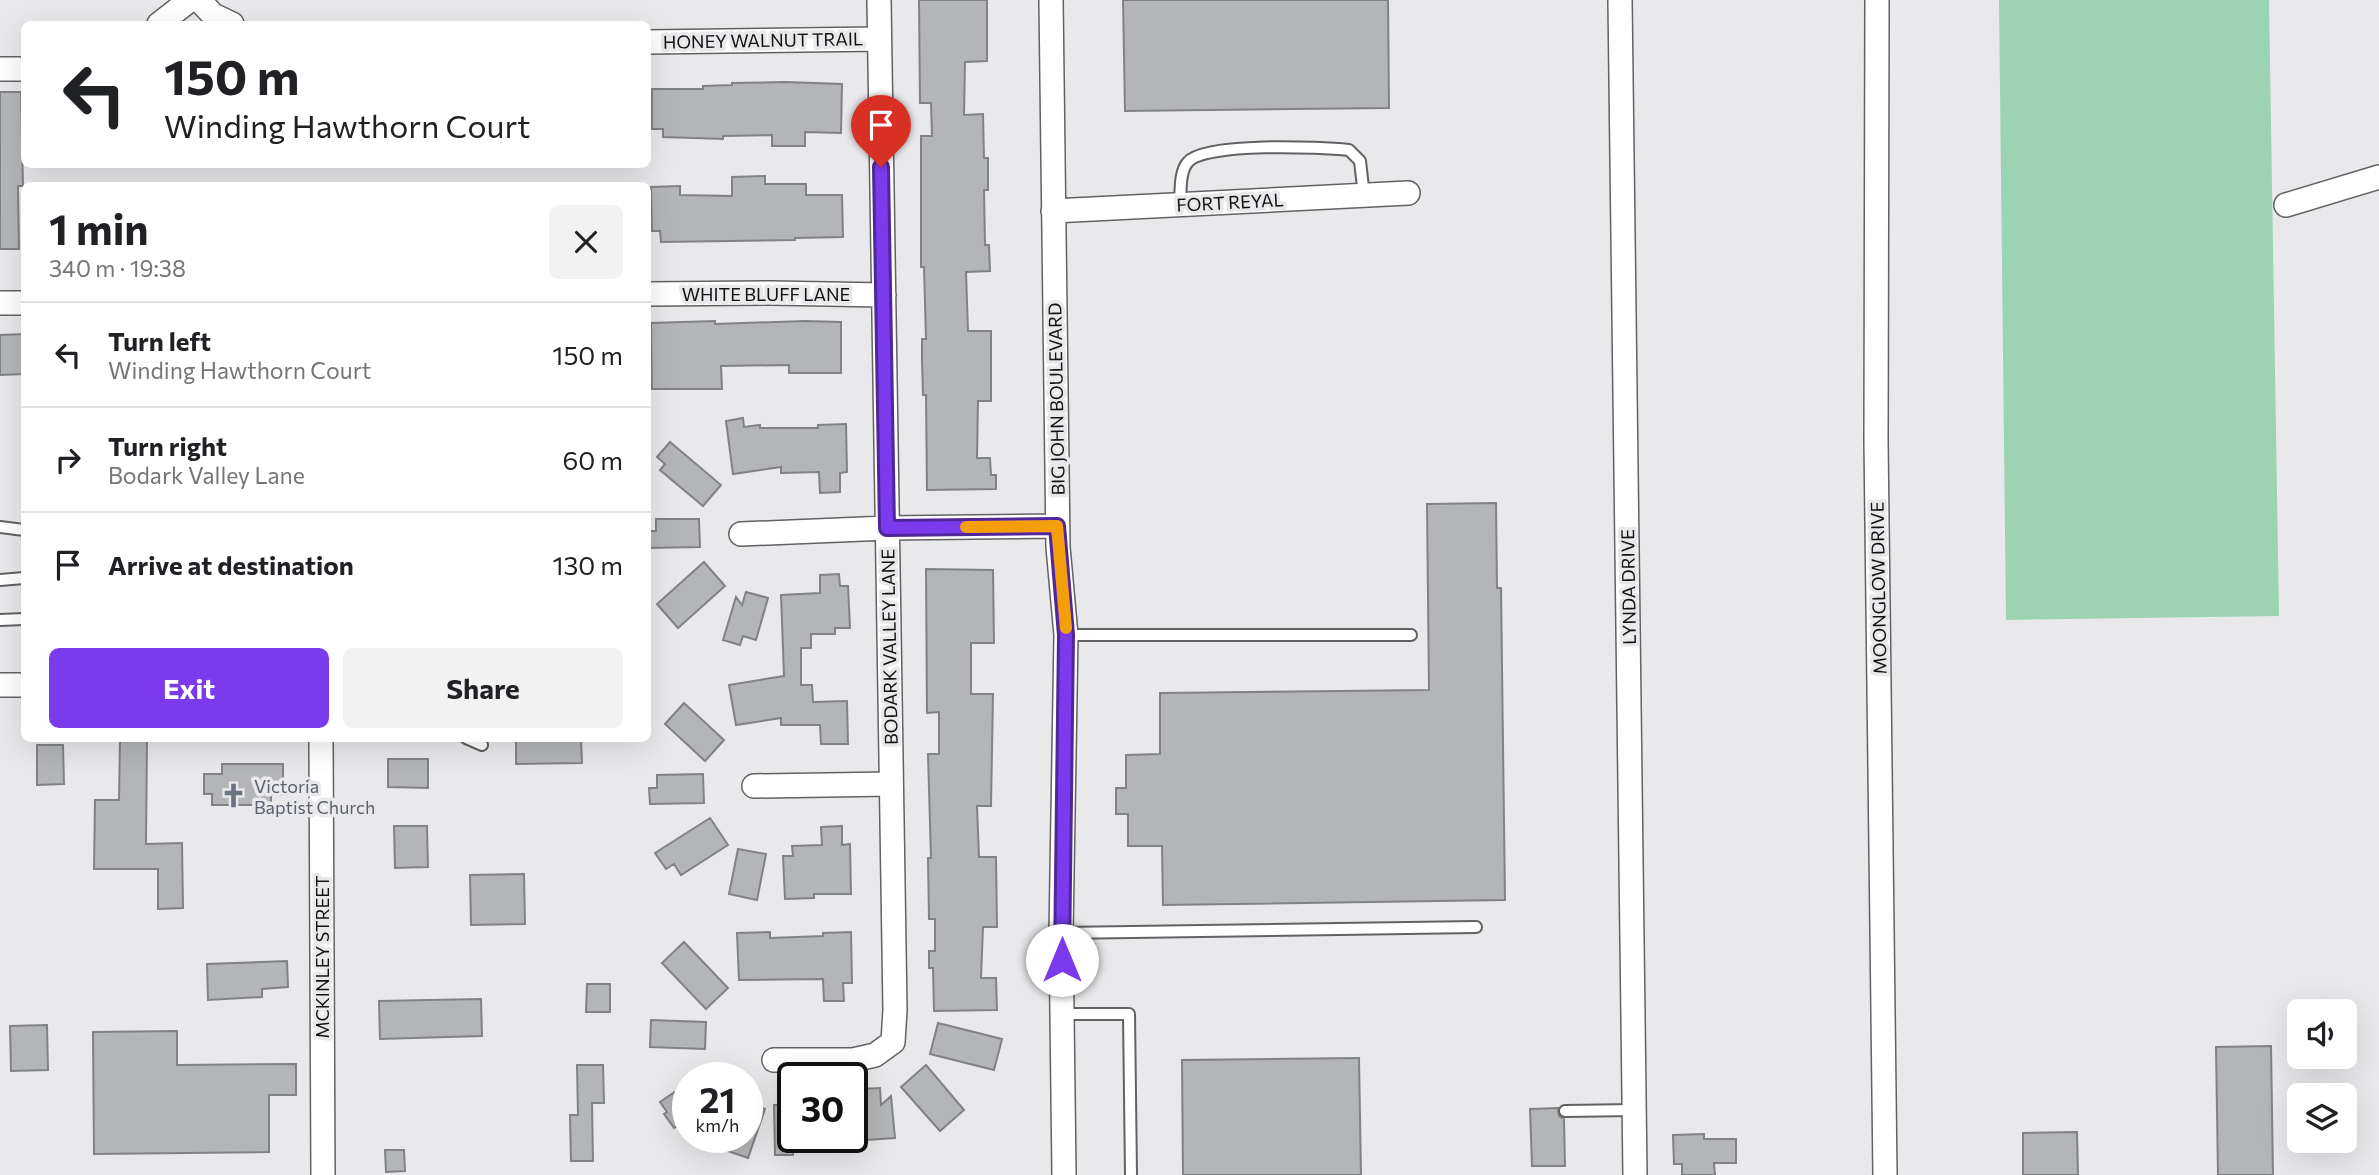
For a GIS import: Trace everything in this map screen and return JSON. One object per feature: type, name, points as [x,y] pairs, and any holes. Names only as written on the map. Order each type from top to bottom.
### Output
[{"type":"street","points":[[163,21],[190,0]]},
{"type":"street","points":[[199,0],[213,15],[226,21]]},
{"type":"street","name":"BODARK VALLEY LANE","points":[[774,1060],[853,1060],[875,1055],[893,1042],[895,1010],[879,0]]},
{"type":"street","name":"BIG JOHN BOULEVARD","points":[[1051,0],[1057,526],[1066,635],[1061,933],[1064,1175]]},
{"type":"street","name":"LYNDA DRIVE","points":[[1620,0],[1635,1175]]},
{"type":"street","name":"MOONGLOW DRIVE","points":[[1877,0],[1876,441],[1885,1175]]},
{"type":"street","name":"HONEY WALNUT TRAIL","points":[[651,42],[879,39]]},
{"type":"street","points":[[0,69],[21,69]]},
{"type":"street","points":[[2286,205],[2379,177]]},
{"type":"street","name":"FORT REYAL","points":[[1053,211],[1408,193]]},
{"type":"street","name":"WHITE BLUFF LANE","points":[[651,295],[884,295]]},
{"type":"street","points":[[0,303],[21,303]]},
{"type":"street","points":[[741,534],[887,528],[1057,526]]},
{"type":"street","points":[[0,685],[21,685]]},
{"type":"street","name":"MCKINLEY STREET","points":[[321,742],[323,1175]]},
{"type":"street","points":[[754,786],[891,784]]},
{"type":"lane","points":[[1180,205],[1184,167],[1189,160],[1209,152],[1250,148],[1349,150],[1360,161],[1364,196]]},
{"type":"lane","points":[[0,527],[21,530]]},
{"type":"lane","points":[[0,580],[21,578]]},
{"type":"lane","points":[[0,620],[21,619]]},
{"type":"lane","points":[[1066,635],[1410,635]]},
{"type":"lane","points":[[474,742],[482,746]]},
{"type":"lane","points":[[1061,933],[1476,927]]},
{"type":"lane","points":[[1062,1014],[1129,1014],[1131,1175]]},
{"type":"lane","points":[[1565,1111],[1634,1110]]},
{"type":"green space","points":[[1999,0],[2269,0],[2279,616],[2006,620]]},
{"type":"building","points":[[919,0],[987,0],[987,61],[965,62],[964,115],[983,114],[984,158],[988,158],[988,190],[984,190],[985,245],[989,245],[990,271],[966,272],[968,331],[991,331],[991,401],[978,401],[977,458],[990,458],[991,475],[996,475],[996,489],[927,490],[926,395],[923,395],[922,360],[922,339],[926,339],[924,267],[921,267],[921,136],[932,136],[931,103],[920,103]]},
{"type":"building","points":[[1123,0],[1388,0],[1389,108],[1125,111]]},
{"type":"building","points":[[732,83],[842,84],[841,133],[805,132],[805,146],[772,146],[772,135],[723,136],[723,139],[663,137],[663,129],[652,129],[652,89],[703,89],[703,86]]},
{"type":"building","points":[[0,92],[21,92],[23,182],[18,186],[19,249],[0,249]]},
{"type":"building","points":[[765,176],[765,184],[806,184],[806,195],[842,195],[843,237],[661,242],[660,231],[652,231],[651,187],[680,186],[680,195],[732,196],[732,177]]},
{"type":"building","points":[[715,321],[715,324],[841,322],[841,373],[789,373],[789,365],[721,366],[722,389],[652,389],[651,323]]},
{"type":"building","points":[[21,334],[21,374],[0,375],[0,335]]},
{"type":"building","points":[[743,418],[744,427],[760,425],[760,428],[818,428],[818,425],[846,424],[847,472],[840,473],[840,492],[820,493],[819,472],[781,473],[781,467],[733,474],[726,421]]},
{"type":"building","points":[[670,442],[721,485],[703,506],[660,470],[665,464],[657,457]]},
{"type":"building","points":[[1496,503],[1497,588],[1501,588],[1505,900],[1163,905],[1162,846],[1128,846],[1128,814],[1116,814],[1116,788],[1126,788],[1126,755],[1160,754],[1160,693],[1429,690],[1427,504]]},
{"type":"building","points":[[656,519],[699,519],[700,547],[651,548],[651,531],[656,531]]},
{"type":"building","points":[[704,562],[725,586],[678,628],[657,604]]},
{"type":"building","points":[[926,569],[993,570],[994,643],[971,643],[971,694],[993,694],[991,806],[977,806],[979,857],[996,857],[997,927],[983,927],[981,978],[996,978],[997,1010],[934,1011],[933,968],[929,968],[929,951],[935,951],[935,919],[929,919],[928,858],[931,858],[928,754],[939,754],[939,712],[927,713]]},
{"type":"building","points":[[839,574],[840,586],[848,586],[850,628],[835,628],[835,634],[811,634],[811,648],[801,648],[801,685],[812,685],[813,702],[847,701],[848,744],[821,744],[820,725],[781,725],[781,718],[736,725],[729,685],[784,676],[781,595],[820,593],[820,575]]},
{"type":"building","points":[[746,592],[768,598],[756,640],[743,636],[740,645],[723,640],[736,597],[742,605]]},
{"type":"building","points":[[684,703],[724,740],[705,761],[665,724]]},
{"type":"building","points":[[120,742],[147,742],[146,844],[182,843],[183,908],[158,909],[158,869],[94,869],[95,800],[119,800]]},
{"type":"building","points":[[516,742],[581,742],[582,763],[516,764]]},
{"type":"building","points":[[37,745],[63,745],[64,784],[37,785]]},
{"type":"building","points":[[388,759],[428,759],[428,788],[388,787]]},
{"type":"building","points":[[222,764],[283,764],[283,795],[271,795],[271,815],[254,815],[254,805],[212,805],[212,794],[204,794],[204,774],[222,774]]},
{"type":"building","points":[[703,774],[704,803],[650,804],[649,788],[657,788],[657,775]]},
{"type":"building","points":[[710,818],[728,845],[681,875],[674,864],[666,869],[655,853]]},
{"type":"building","points":[[394,826],[427,826],[428,867],[395,868]]},
{"type":"building","points":[[842,826],[842,845],[850,844],[851,894],[814,894],[814,898],[785,899],[783,856],[793,856],[792,846],[822,845],[821,827]]},
{"type":"building","points":[[738,849],[766,854],[757,900],[729,894]]},
{"type":"building","points":[[524,874],[525,924],[471,925],[470,875]]},
{"type":"building","points":[[770,932],[770,938],[851,932],[852,983],[843,983],[844,1001],[824,1001],[823,979],[739,980],[737,933]]},
{"type":"building","points":[[684,942],[728,988],[706,1009],[662,963]]},
{"type":"building","points":[[287,961],[288,987],[262,989],[262,997],[208,1000],[207,964]]},
{"type":"building","points":[[587,984],[610,984],[610,1012],[586,1012]]},
{"type":"building","points":[[481,999],[482,1036],[380,1039],[379,1001]]},
{"type":"building","points":[[651,1020],[706,1022],[705,1049],[650,1047]]},
{"type":"building","points":[[938,1023],[1002,1039],[994,1070],[930,1054]]},
{"type":"building","points":[[47,1025],[48,1070],[11,1071],[10,1026]]},
{"type":"building","points":[[177,1031],[177,1065],[296,1064],[296,1095],[269,1095],[269,1152],[94,1154],[93,1032]]},
{"type":"building","points":[[2271,1046],[2273,1175],[2218,1175],[2216,1047]]},
{"type":"building","points":[[1359,1058],[1361,1175],[1183,1175],[1182,1060]]},
{"type":"building","points":[[577,1065],[603,1065],[604,1103],[592,1103],[593,1161],[571,1161],[570,1115],[578,1115]]},
{"type":"building","points":[[926,1065],[964,1110],[940,1131],[901,1087]]},
{"type":"building","points":[[880,1088],[881,1105],[891,1096],[895,1138],[868,1140],[868,1089]]},
{"type":"building","points":[[672,1094],[672,1125],[664,1114],[667,1112],[660,1102]]},
{"type":"building","points":[[774,1105],[777,1105],[777,1153],[793,1155],[775,1155]]},
{"type":"building","points":[[1558,1108],[1559,1116],[1564,1119],[1565,1166],[1532,1166],[1530,1109]]},
{"type":"building","points":[[2077,1132],[2078,1175],[2023,1175],[2023,1133]]},
{"type":"building","points":[[1704,1134],[1704,1139],[1736,1139],[1736,1163],[1714,1163],[1715,1175],[1682,1175],[1682,1164],[1674,1164],[1673,1135]]},
{"type":"building","points":[[385,1150],[404,1150],[405,1171],[386,1172]]},
{"type":"building","points":[[734,1153],[750,1153],[748,1158]]},
{"type":"slow traffic","points":[[966,527],[1057,526],[1066,628]]},
{"type":"place","name":"Victoria Baptist Church","points":[[234,796]]},
{"type":"route","points":[[881,167],[887,528],[1057,526],[1066,635],[1062,960]]}]
